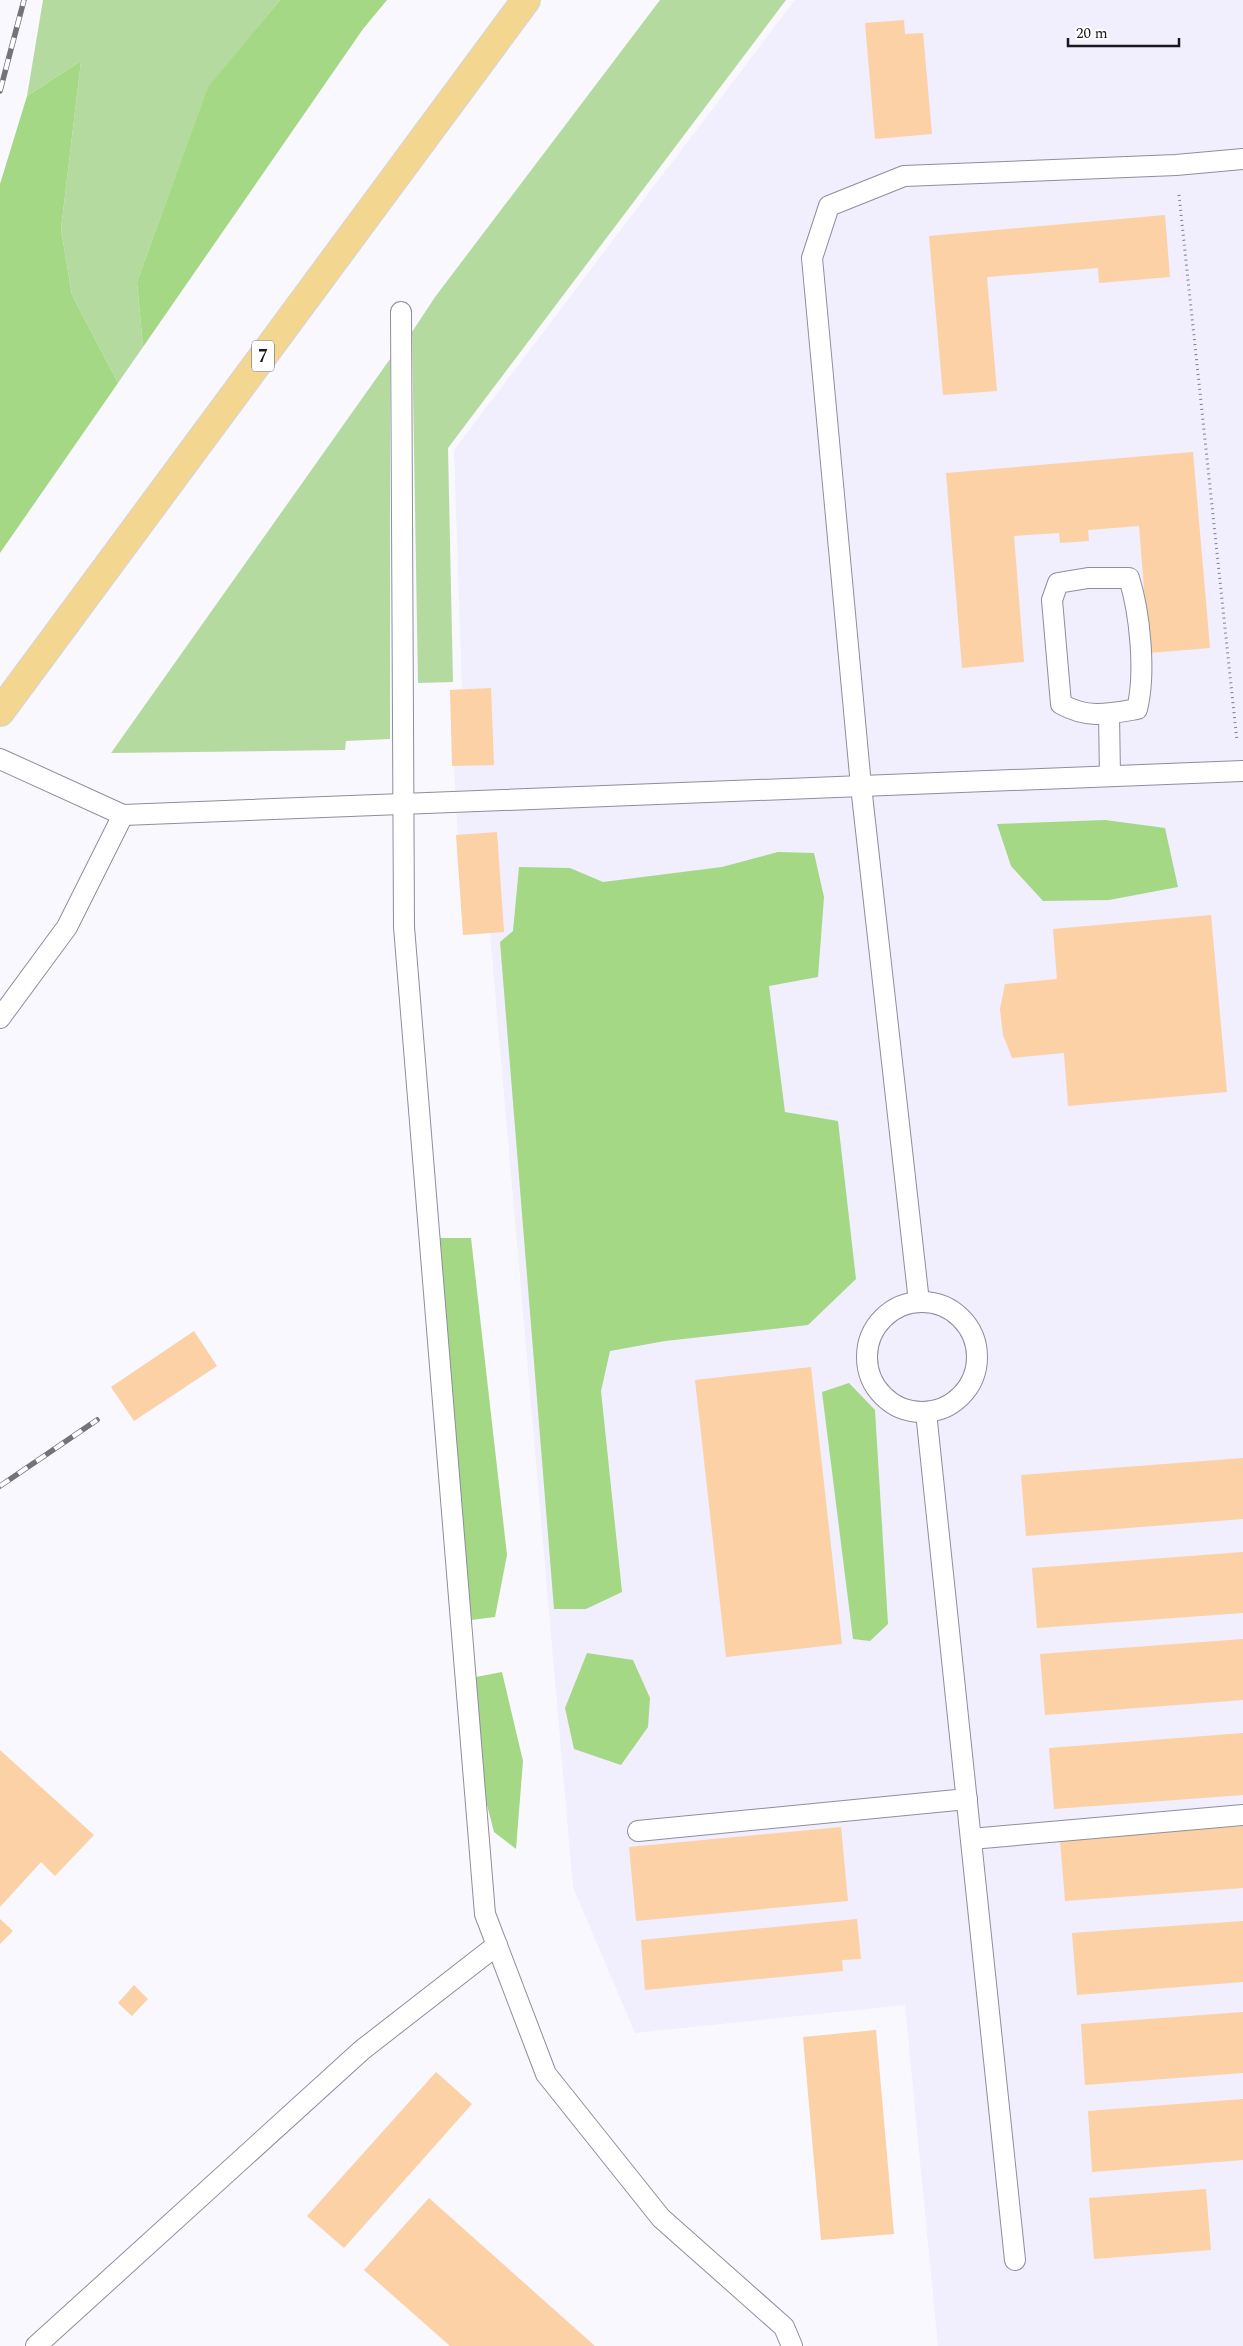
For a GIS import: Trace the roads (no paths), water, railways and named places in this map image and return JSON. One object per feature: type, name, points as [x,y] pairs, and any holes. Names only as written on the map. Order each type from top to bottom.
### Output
[{"type":"highway","name":"7","points":[[0,712],[526,0]]},
{"type":"lane","points":[[919,1302],[861,786],[812,258],[829,206],[904,176],[1176,165],[1243,159]]},
{"type":"lane","points":[[401,312],[404,927],[484,1914],[546,2074],[661,2218],[784,2328],[792,2346]]},
{"type":"lane","points":[[1088,578],[1129,578],[1136,599],[1143,688],[1137,709],[1109,714],[1077,713],[1061,704],[1052,600],[1058,583],[1088,578]]},
{"type":"lane","points":[[1109,714],[1110,776]]},
{"type":"lane","points":[[0,759],[123,815],[1241,771]]},
{"type":"lane","points":[[0,1018],[67,927],[123,815]]},
{"type":"lane","points":[[919,1302],[936,1304],[952,1310],[964,1321],[974,1336],[977,1353],[976,1370],[969,1386],[958,1399],[943,1408],[926,1412],[909,1410],[893,1404],[880,1392],[871,1377],[867,1360],[869,1343],[876,1328],[887,1315],[902,1305],[919,1302]]},
{"type":"lane","points":[[926,1412],[1015,2260]]},
{"type":"lane","points":[[638,1831],[967,1799]]},
{"type":"lane","points":[[971,1839],[1243,1815]]},
{"type":"lane","points":[[36,2346],[362,2050],[497,1945]]},
{"type":"railway","points":[[0,91],[24,0]]},
{"type":"railway","points":[[0,1486],[97,1420]]}]
